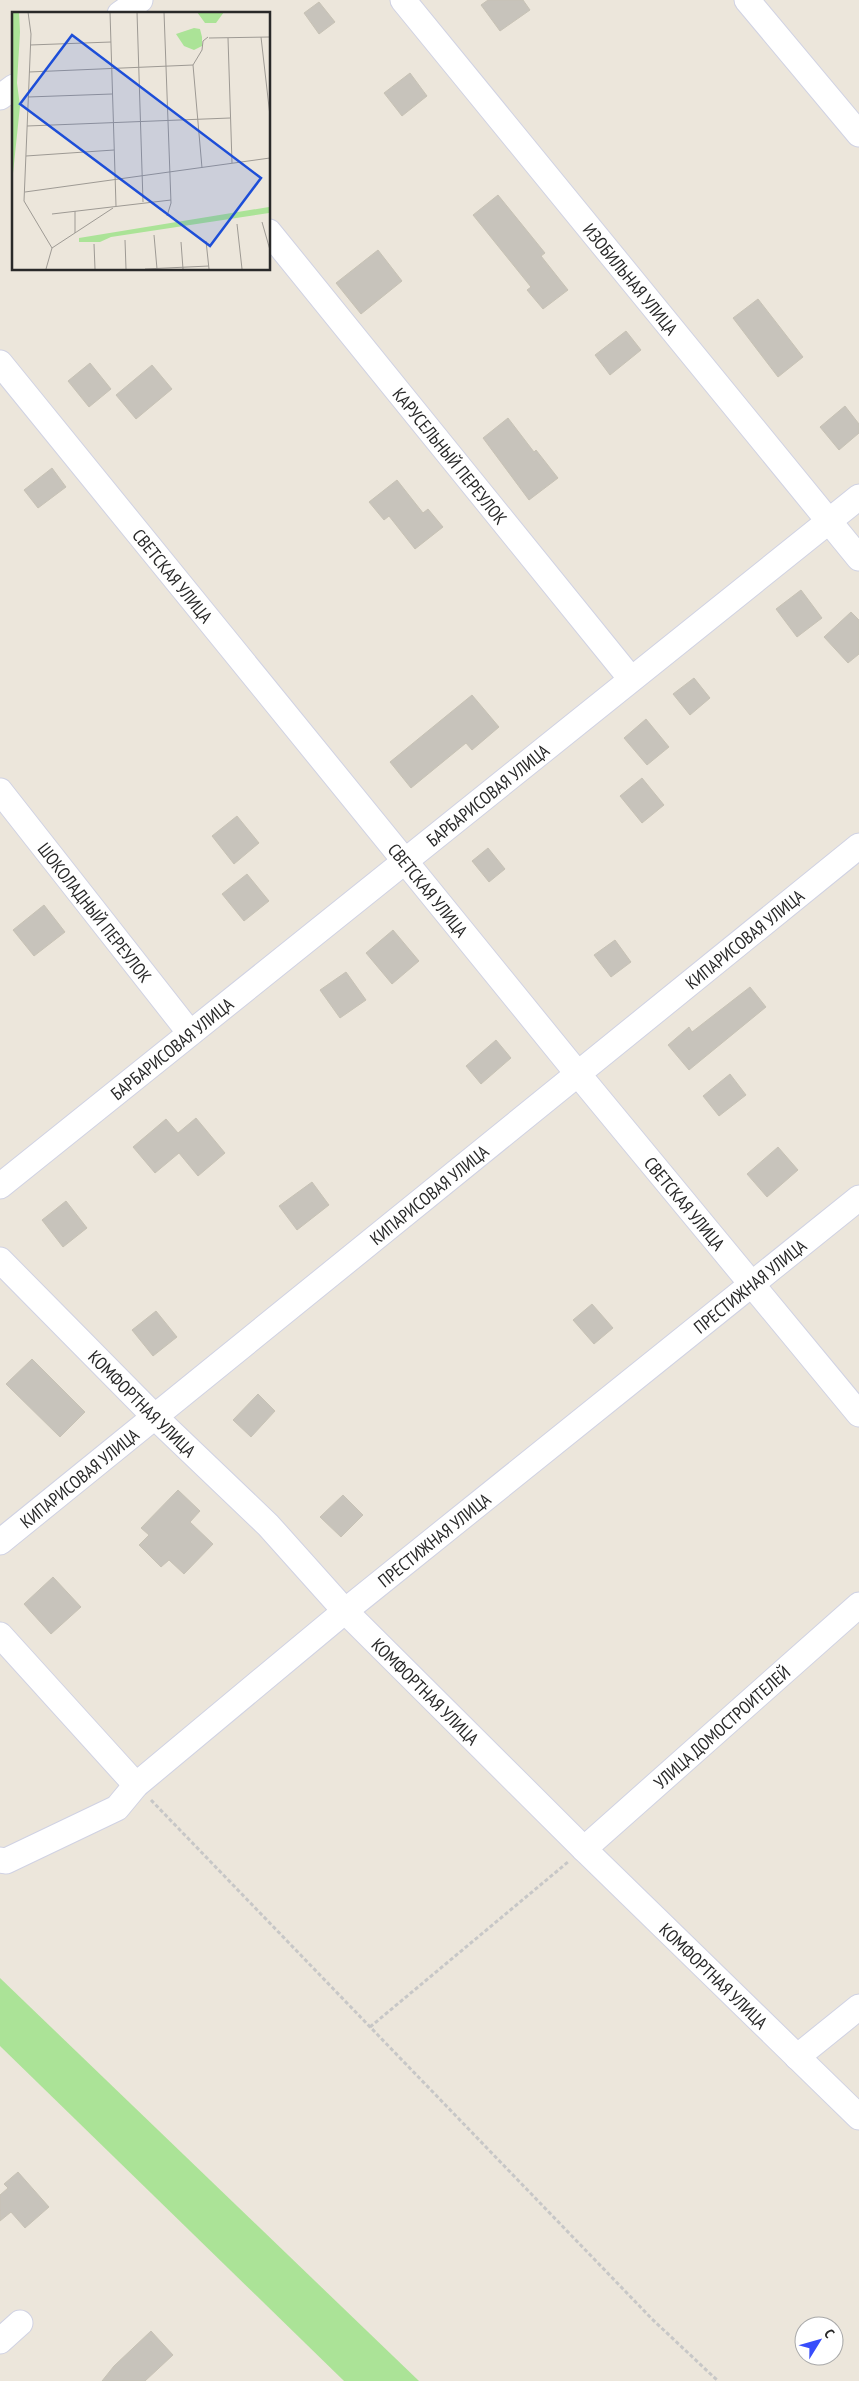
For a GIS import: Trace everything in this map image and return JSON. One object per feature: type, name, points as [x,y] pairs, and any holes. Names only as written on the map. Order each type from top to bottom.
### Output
[{"type":"street","points":[[123,12],[140,0]]},
{"type":"street","name":"ИЗОБИЛЬНАЯ УЛИЦА","points":[[402,0],[859,558]]},
{"type":"street","points":[[747,0],[859,134]]},
{"type":"street","points":[[0,97],[12,89]]},
{"type":"street","name":"КАРУСЕЛЬНЫЙ ПЕРЕУЛОК","points":[[270,233],[631,679]]},
{"type":"street","name":"СВЕТСКАЯ УЛИЦА","points":[[0,362],[578,1074],[859,1414]]},
{"type":"street","name":"БАРБАРИСОВАЯ УЛИЦА","points":[[0,1186],[404,860],[859,497]]},
{"type":"street","name":"ШОКОЛАДНЫЙ ПЕРЕУЛОК","points":[[0,791],[190,1033]]},
{"type":"street","name":"КИПАРИСОВАЯ УЛИЦА","points":[[0,1542],[859,846]]},
{"type":"street","name":"ПРЕСТИЖНАЯ УЛИЦА","points":[[0,1860],[6,1861],[117,1808],[136,1785],[345,1611],[859,1198]]},
{"type":"street","name":"КОМФОРТНАЯ УЛИЦА","points":[[0,1260],[155,1416],[268,1524],[345,1611],[584,1849],[859,2117]]},
{"type":"street","name":"УЛИЦА ДОМОСТРОИТЕЛЕЙ","points":[[584,1849],[859,1605]]},
{"type":"street","points":[[0,1636],[136,1785]]},
{"type":"street","points":[[797,2056],[859,2007]]},
{"type":"street","points":[[0,2341],[20,2323]]},
{"type":"path","points":[[136,1785],[652,2319],[718,2381]]},
{"type":"path","points":[[370,2027],[584,1849]]},
{"type":"green space","points":[[0,1978],[419,2381],[344,2381],[0,2046]]},
{"type":"building","points":[[488,0],[523,0],[530,10],[500,31],[481,5]]},
{"type":"building","points":[[319,2],[335,22],[319,34],[304,13]]},
{"type":"building","points":[[410,73],[427,96],[402,116],[384,93]]},
{"type":"building","points":[[498,195],[545,253],[541,256],[568,290],[543,309],[527,290],[531,287],[473,215]]},
{"type":"building","points":[[378,250],[402,281],[361,314],[336,283]]},
{"type":"building","points":[[758,299],[803,357],[778,377],[733,318]]},
{"type":"building","points":[[626,331],[641,350],[610,375],[595,355]]},
{"type":"building","points":[[90,363],[111,389],[89,407],[68,381]]},
{"type":"building","points":[[152,365],[172,389],[136,419],[116,395]]},
{"type":"building","points":[[845,406],[859,424],[859,433],[839,450],[820,427]]},
{"type":"building","points":[[508,418],[534,452],[536,450],[558,478],[529,500],[483,438]]},
{"type":"building","points":[[52,468],[66,487],[38,508],[24,490]]},
{"type":"building","points":[[397,480],[423,513],[428,509],[443,527],[415,549],[389,516],[384,520],[369,502]]},
{"type":"building","points":[[801,590],[822,618],[797,637],[776,609]]},
{"type":"building","points":[[851,612],[859,620],[859,654],[848,663],[824,637]]},
{"type":"building","points":[[694,678],[710,698],[690,715],[673,694]]},
{"type":"building","points":[[472,695],[499,727],[472,750],[466,743],[411,788],[390,762]]},
{"type":"building","points":[[646,719],[669,747],[647,765],[624,738]]},
{"type":"building","points":[[642,778],[664,805],[642,823],[620,796]]},
{"type":"building","points":[[237,816],[259,843],[234,864],[212,836]]},
{"type":"building","points":[[488,848],[505,869],[489,882],[472,861]]},
{"type":"building","points":[[247,874],[269,901],[244,921],[222,894]]},
{"type":"building","points":[[44,905],[65,932],[34,956],[13,930]]},
{"type":"building","points":[[393,930],[419,961],[392,984],[366,953]]},
{"type":"building","points":[[615,940],[631,962],[611,977],[594,955]]},
{"type":"building","points":[[346,972],[366,1000],[340,1018],[320,990]]},
{"type":"building","points":[[750,987],[766,1007],[689,1070],[668,1045],[689,1027],[692,1032]]},
{"type":"building","points":[[496,1040],[511,1058],[481,1084],[466,1066]]},
{"type":"building","points":[[730,1074],[746,1095],[719,1116],[703,1096]]},
{"type":"building","points":[[196,1118],[225,1153],[198,1176],[179,1153],[155,1173],[133,1147],[166,1119],[178,1133]]},
{"type":"building","points":[[778,1147],[798,1170],[767,1197],[747,1174]]},
{"type":"building","points":[[312,1182],[329,1205],[297,1230],[279,1206]]},
{"type":"building","points":[[66,1201],[87,1228],[63,1247],[42,1220]]},
{"type":"building","points":[[592,1304],[613,1328],[594,1344],[573,1320]]},
{"type":"building","points":[[156,1311],[177,1337],[153,1356],[132,1330]]},
{"type":"building","points":[[32,1359],[85,1412],[60,1437],[6,1384]]},
{"type":"building","points":[[258,1394],[275,1411],[251,1437],[233,1420]]},
{"type":"building","points":[[178,1490],[200,1511],[190,1522],[213,1544],[184,1574],[169,1560],[161,1567],[139,1545],[149,1535],[141,1528]]},
{"type":"building","points":[[343,1495],[363,1515],[341,1537],[320,1517]]},
{"type":"building","points":[[53,1577],[81,1607],[51,1634],[24,1604]]},
{"type":"building","points":[[18,2172],[49,2207],[25,2228],[11,2212],[0,2221],[0,2195],[8,2188],[4,2184]]},
{"type":"building","points":[[151,2331],[173,2355],[145,2381],[102,2381],[114,2366]]}]
